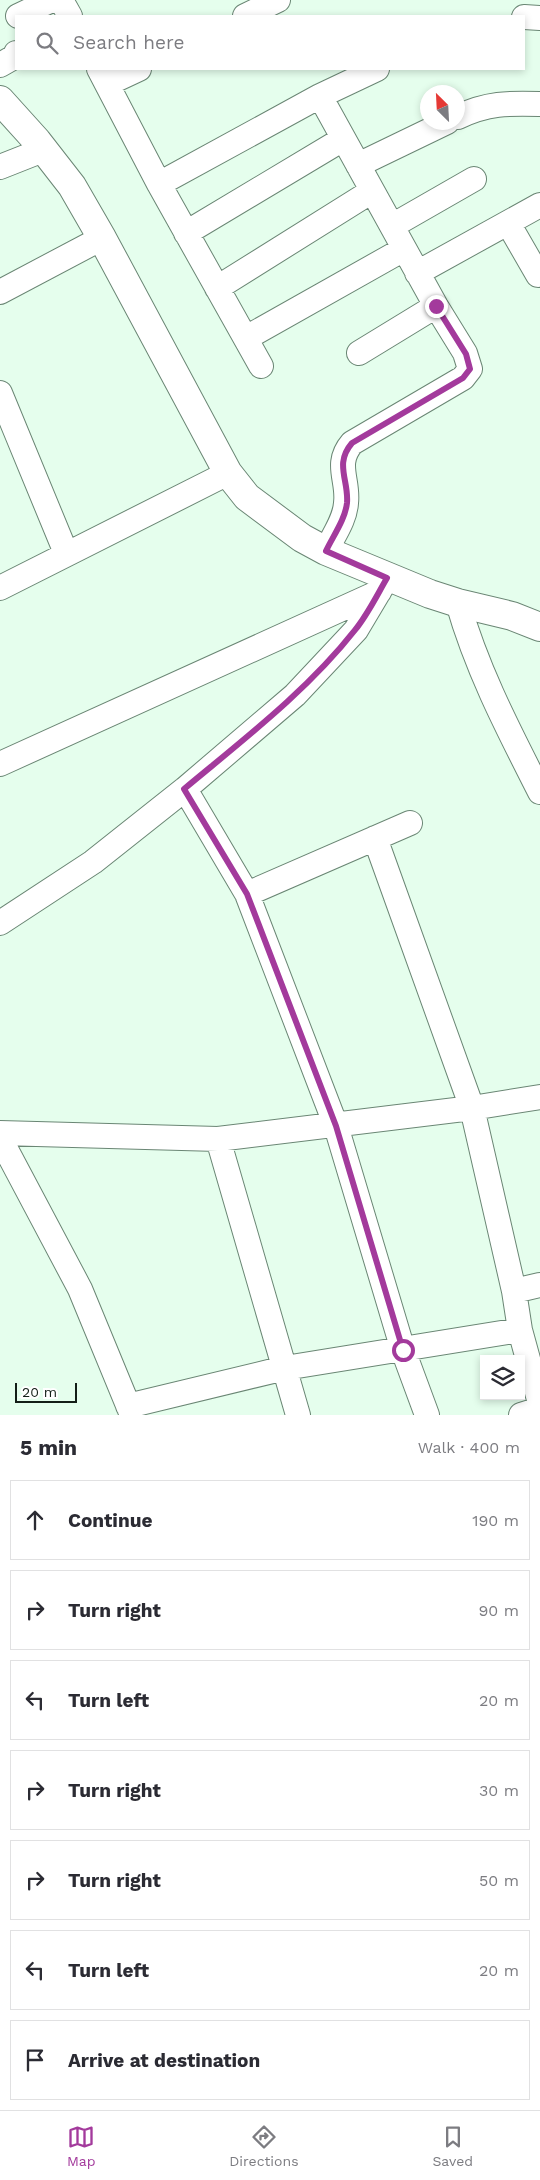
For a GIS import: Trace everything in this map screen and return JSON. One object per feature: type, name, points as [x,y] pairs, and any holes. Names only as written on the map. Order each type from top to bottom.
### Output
[{"type":"main road","points":[[0,100],[72,186],[102,238],[228,473],[247,497],[302,538],[383,585],[512,616],[540,627]]},
{"type":"street","points":[[25,15],[52,0]]},
{"type":"street","points":[[61,0],[69,15]]},
{"type":"street","points":[[247,15],[278,0]]},
{"type":"street","points":[[525,17],[540,18]]},
{"type":"street","points":[[0,65],[15,54]]},
{"type":"street","points":[[134,70],[103,76],[159,184],[261,366]]},
{"type":"street","points":[[159,184],[320,96],[375,70]]},
{"type":"street","points":[[320,96],[417,273],[466,354],[470,369],[463,378],[352,443],[345,451],[342,462],[347,502],[344,514],[326,551]]},
{"type":"street","points":[[465,114],[476,108],[490,105],[540,104]]},
{"type":"street","points":[[358,165],[430,130]]},
{"type":"street","points":[[186,233],[343,139]]},
{"type":"street","points":[[0,168],[43,150]]},
{"type":"street","points":[[392,226],[474,179]]},
{"type":"street","points":[[217,288],[372,191]]},
{"type":"street","points":[[417,273],[540,206]]},
{"type":"street","points":[[508,223],[538,276]]},
{"type":"street","points":[[0,292],[102,238]]},
{"type":"street","points":[[246,338],[404,249]]},
{"type":"street","points":[[359,354],[436,306]]},
{"type":"street","points":[[0,393],[66,553]]},
{"type":"street","points":[[0,588],[66,553],[228,473]]},
{"type":"street","points":[[0,764],[383,585]]},
{"type":"street","points":[[0,923],[92,862],[184,789],[295,695],[356,630],[383,585]]},
{"type":"street","points":[[458,604],[468,640],[478,664],[540,792]]},
{"type":"street","points":[[184,789],[247,894],[336,1126],[403,1350],[427,1415]]},
{"type":"street","points":[[247,894],[410,822]]},
{"type":"street","points":[[376,838],[472,1108],[514,1291],[520,1330],[540,1403]]},
{"type":"street","points":[[0,1133],[218,1139],[336,1126],[540,1097]]},
{"type":"street","points":[[0,1138],[80,1289],[130,1410],[285,1368],[520,1330]]},
{"type":"street","points":[[218,1139],[298,1415]]},
{"type":"street","points":[[514,1291],[540,1285]]},
{"type":"street","points":[[521,1415],[540,1409]]},
{"type":"route","points":[[403,1350],[336,1126],[247,894],[184,789],[295,695],[329,660],[356,630],[387,578],[326,551],[344,514],[347,502],[342,462],[345,451],[352,443],[463,378],[470,369],[466,354],[436,306]]}]
